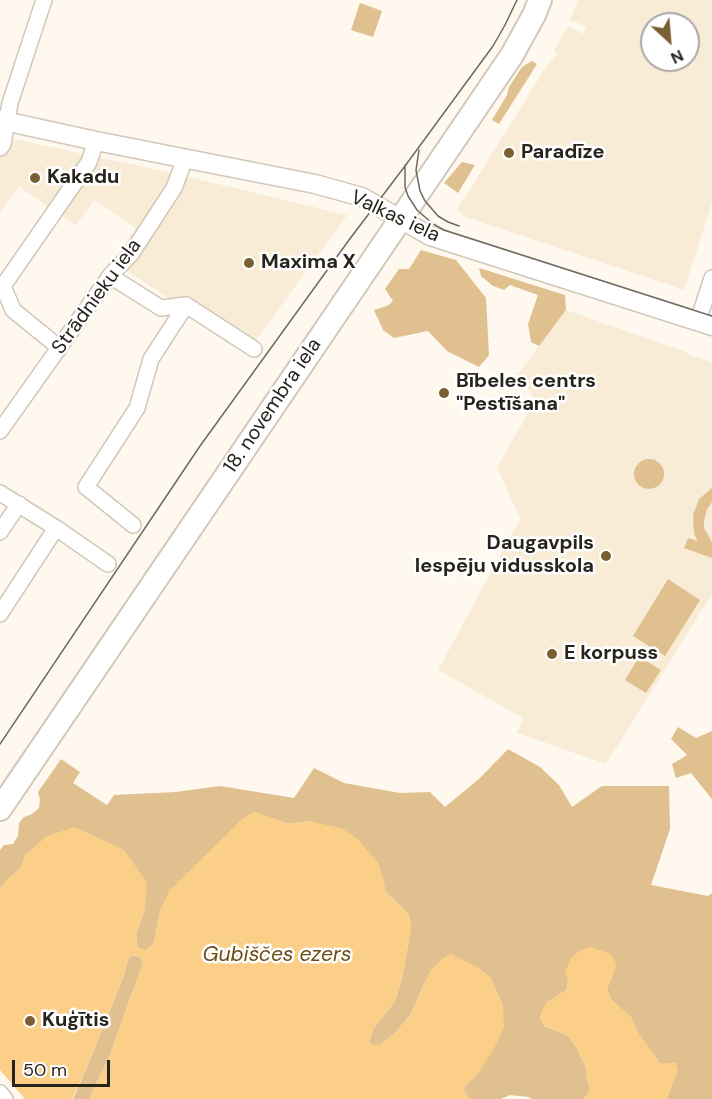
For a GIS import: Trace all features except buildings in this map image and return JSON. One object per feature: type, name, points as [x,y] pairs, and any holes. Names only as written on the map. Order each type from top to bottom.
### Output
[{"type":"main road","name":"18. novembra iela","points":[[0,809],[512,55],[540,0]]},
{"type":"street","points":[[0,148],[3,144],[3,120],[44,0]]},
{"type":"street","name":"Valkas iela","points":[[3,120],[96,141],[315,184],[362,197],[430,236],[705,323]]},
{"type":"street","points":[[59,349],[13,310],[3,286],[88,162],[96,141]]},
{"type":"street","name":"Strādnieku iela","points":[[0,431],[110,276],[131,254],[174,188],[185,159]]},
{"type":"street","points":[[110,276],[161,308],[186,305],[254,350]]},
{"type":"street","points":[[705,323],[712,278]]},
{"type":"street","points":[[133,525],[86,486],[137,408],[151,360],[186,305]]},
{"type":"street","points":[[0,493],[108,564]]},
{"type":"street","points":[[0,532],[19,504]]},
{"type":"street","points":[[0,614],[56,528]]},
{"type":"street","points":[[0,1093],[4,1099]]},
{"type":"shaded area","points":[[578,0],[712,0],[712,203],[684,290],[465,217],[457,210],[551,59],[553,60],[557,54],[554,51],[568,26],[583,34],[586,26],[570,20]]},
{"type":"shaded area","points":[[360,3],[382,11],[373,37],[351,30]]},
{"type":"shaded area","points":[[532,61],[537,64],[499,124],[492,120],[522,67]]},
{"type":"shaded area","points":[[0,136],[172,173],[347,215],[249,350],[113,262],[136,228],[94,200],[76,225],[19,187],[0,213]]},
{"type":"shaded area","points":[[462,162],[475,165],[458,193],[444,183]]},
{"type":"shaded area","points":[[421,250],[456,260],[486,298],[489,355],[479,367],[447,351],[428,331],[394,338],[383,330],[374,310],[387,306],[393,301],[385,289],[399,269],[409,269]]},
{"type":"shaded area","points":[[479,268],[565,295],[566,310],[539,346],[531,342],[528,324],[538,295],[510,285],[504,290],[493,286],[481,276]]},
{"type":"shaded area","name":"Daugavpils Iespēju vidusskola","points":[[566,310],[712,362],[712,594],[606,764],[517,733],[523,718],[438,670],[520,519],[497,467],[536,400],[517,375]]},
{"type":"shaded area","points":[[649,459],[660,463],[664,474],[660,485],[649,489],[638,485],[634,474],[638,463]]},
{"type":"shaded area","points":[[712,488],[712,502],[707,509],[704,528],[712,542],[712,558],[684,548],[688,538],[698,541],[694,534],[693,515],[699,499]]},
{"type":"shaded area","points":[[668,579],[700,600],[665,656],[633,636]]},
{"type":"shaded area","points":[[639,657],[661,670],[646,693],[625,680]]},
{"type":"shaded area","points":[[678,727],[696,738],[712,731],[712,799],[691,773],[676,778],[672,764],[687,755],[671,739]]},
{"type":"shaded area","points":[[508,749],[540,767],[559,785],[572,807],[602,786],[669,786],[670,829],[651,885],[708,896],[712,893],[712,1099],[647,1099],[660,1063],[638,1033],[630,1016],[612,1001],[607,990],[568,979],[567,990],[547,1002],[544,1026],[567,1035],[575,1045],[585,1065],[589,1086],[589,1092],[584,1099],[532,1099],[510,1095],[501,1099],[469,1099],[463,1088],[480,1071],[503,1006],[491,979],[479,968],[425,982],[411,1014],[397,1031],[380,1045],[372,1045],[369,1042],[373,1029],[395,1001],[402,978],[411,928],[409,915],[385,891],[383,878],[308,821],[288,824],[254,812],[160,911],[154,943],[146,951],[137,947],[136,935],[145,908],[26,854],[20,869],[6,881],[0,890],[0,850],[4,845],[13,844],[18,836],[19,823],[39,808],[38,792],[61,759],[80,772],[73,783],[107,805],[114,795],[176,792],[220,786],[294,798],[314,768],[344,783],[400,793],[430,792],[445,807],[480,778]]},
{"type":"shaded area","points":[[131,955],[140,957],[143,963],[110,1055],[89,1099],[73,1099],[123,978],[128,959]]},
{"type":"water","name":"Gubiščes ezers","points":[[254,812],[288,824],[308,821],[341,828],[359,840],[378,863],[385,891],[409,915],[411,928],[402,978],[395,1001],[373,1029],[369,1042],[372,1045],[380,1045],[397,1031],[411,1014],[430,971],[443,958],[451,954],[479,968],[491,979],[503,1006],[504,1026],[496,1045],[480,1071],[463,1088],[469,1099],[89,1099],[110,1055],[143,963],[140,957],[132,955],[128,959],[123,978],[72,1099],[25,1099],[0,1070],[0,890],[6,881],[20,869],[26,854],[47,836],[75,827],[124,850],[147,882],[145,908],[136,935],[137,947],[146,951],[154,943],[160,911],[169,891],[243,818]]},
{"type":"water","points":[[590,947],[611,954],[617,965],[607,990],[612,1001],[630,1016],[638,1033],[660,1063],[676,1063],[678,1071],[667,1099],[584,1099],[589,1092],[589,1086],[585,1065],[575,1045],[567,1035],[544,1026],[540,1019],[547,1002],[567,990],[568,979],[565,973],[571,958],[579,951]]},
{"type":"tram line","points":[[0,744],[200,446],[493,46],[517,0]]},
{"type":"tram line","points":[[419,150],[416,170],[420,191],[425,201],[438,216],[459,226]]},
{"type":"tram line","points":[[405,165],[405,187],[408,196],[417,210],[444,230],[712,316]]},
{"type":"place","name":"Paradīze","points":[[509,153]]},
{"type":"place","name":"Kakadu","points":[[35,178]]},
{"type":"place","name":"Maxima X","points":[[249,263]]},
{"type":"place","name":"Bībeles centrs \"Pestīšana\"","points":[[444,393]]},
{"type":"place","name":"Daugavpils Iespēju vidusskola","points":[[606,556]]},
{"type":"place","name":"E korpuss","points":[[552,654]]},
{"type":"place","name":"Kuģītis","points":[[30,1021]]}]
